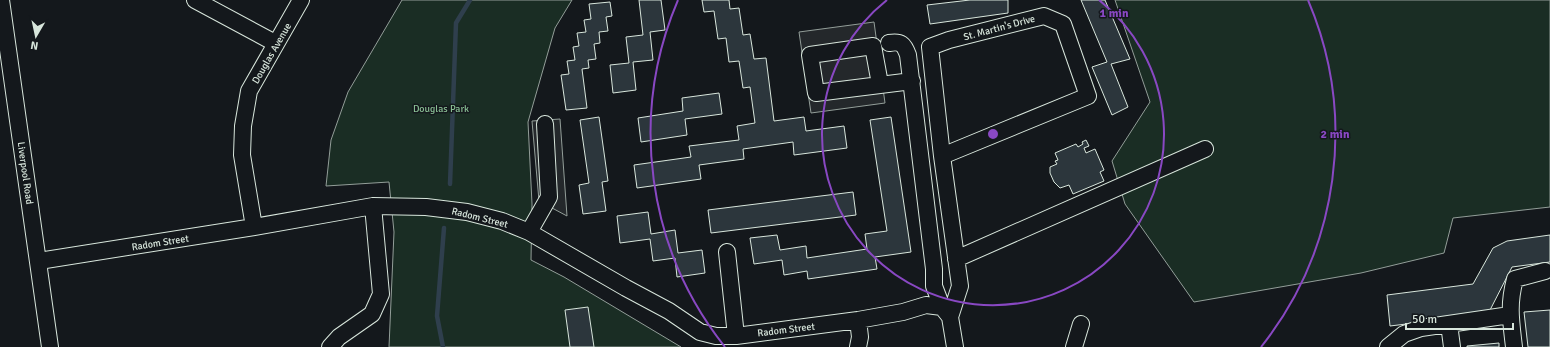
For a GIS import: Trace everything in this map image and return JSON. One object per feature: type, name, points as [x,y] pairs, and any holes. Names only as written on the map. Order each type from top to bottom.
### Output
[{"type":"street","name":"Liverpool Road","points":[[1,0],[50,347]]},
{"type":"street","points":[[194,0],[275,43]]},
{"type":"street","name":"Douglas Avenue","points":[[254,227],[242,155],[243,126],[249,91],[275,43],[301,0]]},
{"type":"street","name":"St. Martin's Drive","points":[[942,156],[1088,96],[1063,24],[1044,16],[949,40],[930,47],[942,156],[960,286],[946,312]]},
{"type":"street","name":"St. Martin's Drive","points":[[889,43],[897,42],[905,46],[908,55],[934,270],[934,286],[946,312],[955,347]]},
{"type":"street","points":[[880,84],[873,46],[810,55],[816,93],[912,80]]},
{"type":"street","points":[[529,232],[549,197],[545,124]]},
{"type":"street","points":[[956,259],[1205,149]]},
{"type":"street","name":"Radom Street","points":[[39,261],[254,227],[373,206],[426,207],[467,212],[502,221],[529,232],[669,311],[700,332],[705,340],[716,336],[730,340],[858,320],[903,312],[926,305],[946,312]]},
{"type":"street","points":[[330,347],[339,337],[372,314],[381,294],[373,206]]},
{"type":"street","points":[[727,252],[730,340]]},
{"type":"street","points":[[1514,347],[1510,315],[1510,296],[1515,279],[1544,271]]},
{"type":"street","points":[[1388,347],[1404,334],[1421,328],[1510,315]]},
{"type":"street","points":[[858,320],[860,337],[858,347]]},
{"type":"street","points":[[1074,347],[1081,324]]},
{"type":"street","points":[[1449,324],[1452,347]]},
{"type":"green space","name":"Douglas Park","points":[[402,0],[572,0],[555,28],[528,122],[532,204],[531,260],[564,277],[681,347],[389,347],[394,232],[389,182],[326,186],[331,140],[348,92]]},
{"type":"green space","points":[[1115,0],[1550,0],[1550,207],[1453,218],[1444,253],[1361,273],[1194,302],[1125,204],[1112,161],[1150,102]]},
{"type":"shaded area","points":[[874,22],[885,103],[811,113],[799,32]]},
{"type":"shaded area","points":[[560,119],[567,216],[539,201],[532,121]]},
{"type":"building","points":[[639,0],[661,0],[665,30],[650,32],[653,60],[633,62],[636,90],[613,93],[610,65],[629,63],[626,37],[643,35]]},
{"type":"building","points":[[702,0],[729,0],[730,9],[739,8],[743,35],[750,34],[754,59],[766,58],[774,121],[804,117],[806,131],[844,126],[847,148],[794,155],[793,142],[743,149],[744,159],[699,165],[701,179],[637,188],[634,165],[691,157],[689,146],[739,140],[737,126],[755,123],[750,87],[743,88],[739,61],[729,62],[726,38],[718,39],[714,11],[704,12]]},
{"type":"building","points":[[970,0],[1008,0],[1008,13],[930,24],[927,5]]},
{"type":"building","points":[[1081,0],[1105,0],[1130,59],[1111,64],[1128,107],[1112,115],[1092,67],[1107,62]]},
{"type":"building","points":[[610,2],[612,16],[606,17],[608,31],[599,32],[600,43],[594,44],[596,59],[588,60],[589,68],[582,69],[587,108],[566,110],[561,75],[569,74],[567,61],[575,60],[573,47],[579,46],[577,33],[586,32],[584,20],[591,19],[589,4]]},
{"type":"building","points":[[719,93],[722,114],[685,119],[687,135],[641,142],[638,118],[683,111],[682,98]]},
{"type":"building","points":[[599,117],[608,181],[602,182],[606,211],[583,214],[579,185],[589,183],[580,120]]},
{"type":"building","points":[[891,117],[911,252],[875,257],[877,269],[808,279],[807,271],[784,275],[782,260],[754,264],[750,238],[777,235],[780,250],[806,246],[807,258],[867,249],[865,234],[887,231],[870,120]]},
{"type":"building","points":[[1086,140],[1089,146],[1084,148],[1086,153],[1095,149],[1104,170],[1100,172],[1104,181],[1073,194],[1069,185],[1060,188],[1054,182],[1050,173],[1050,167],[1057,164],[1055,161],[1058,160],[1055,153],[1076,144],[1078,147]]},
{"type":"building","points":[[853,192],[856,215],[711,233],[708,210]]},
{"type":"building","points":[[648,212],[651,234],[675,230],[678,253],[702,250],[705,273],[677,277],[675,258],[653,261],[650,239],[620,243],[617,216]]},
{"type":"building","points":[[1550,235],[1550,262],[1512,267],[1488,314],[1390,326],[1387,295],[1473,284],[1493,248],[1507,241]]},
{"type":"building","points":[[588,307],[594,347],[570,347],[565,310]]},
{"type":"building","points":[[1550,310],[1550,347],[1528,347],[1524,312]]},
{"type":"building","points":[[1499,343],[1499,347],[1467,347],[1467,346]]},
{"type":"waterway","points":[[450,184],[456,23],[470,0]]},
{"type":"waterway","points":[[443,347],[437,316],[444,228]]}]
